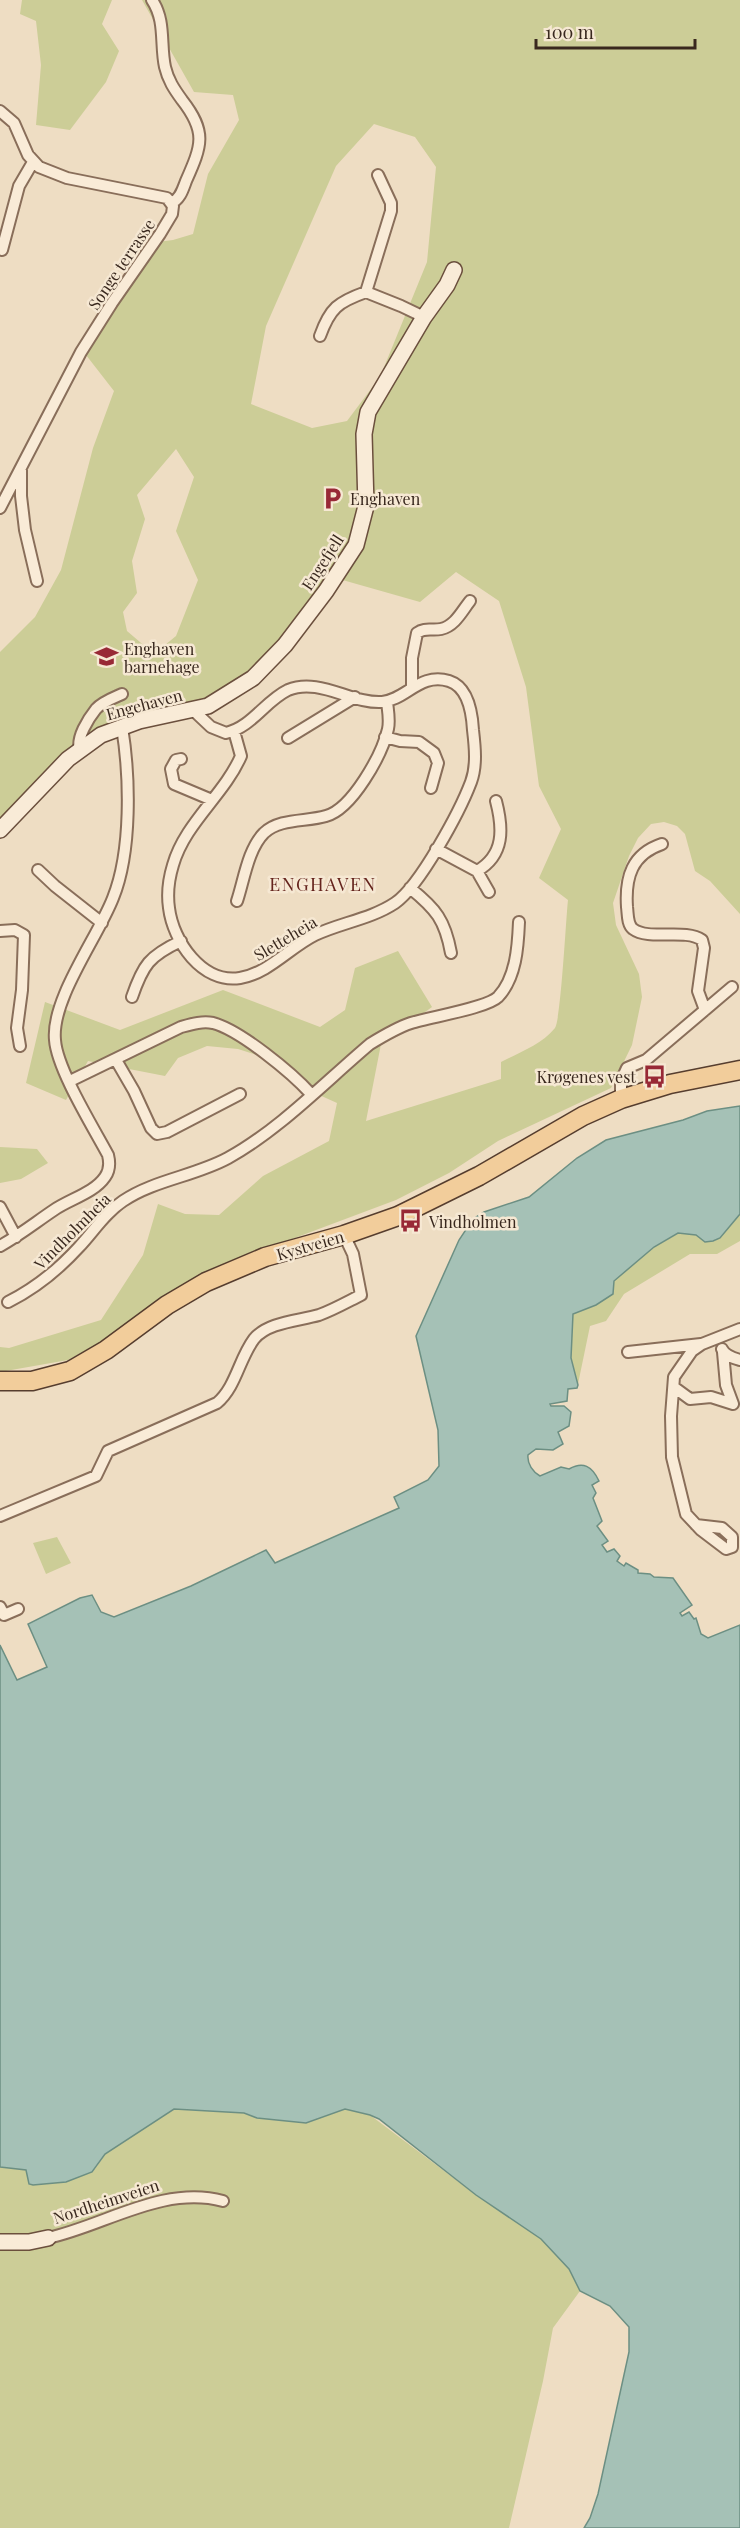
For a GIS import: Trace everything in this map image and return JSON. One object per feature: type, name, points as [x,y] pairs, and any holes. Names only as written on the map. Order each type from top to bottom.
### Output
[{"type":"main road","name":"Kystveien","points":[[0,1381],[32,1381],[70,1371],[106,1350],[167,1305],[206,1282],[265,1257],[344,1235],[398,1216],[434,1200],[583,1116],[621,1099],[670,1084],[738,1073]]},
{"type":"street","points":[[152,0],[160,15],[165,67],[171,85],[195,116],[200,129],[193,165],[179,197],[171,203]]},
{"type":"street","points":[[0,111],[14,123],[33,162],[19,186],[2,250]]},
{"type":"street","name":"Songe terrasse","points":[[0,508],[81,352],[172,213],[171,203],[166,198],[67,178],[33,162]]},
{"type":"street","points":[[366,292],[391,211],[378,175]]},
{"type":"street","name":"Engefjell","points":[[225,696],[253,678],[271,661],[326,591],[356,545],[366,506],[364,434],[368,412],[454,270]]},
{"type":"street","points":[[320,336],[332,310],[346,300],[366,292],[424,317]]},
{"type":"street","name":"Songe terrasse","points":[[21,470],[21,496],[37,581]]},
{"type":"street","points":[[412,687],[412,658],[417,633],[423,629],[441,629],[451,625],[470,601]]},
{"type":"street","name":"Sletteheia","points":[[234,731],[241,756],[186,837],[172,868],[169,909],[181,941],[191,958],[201,968],[233,979],[243,978],[272,964],[309,938],[379,911],[396,902],[410,888],[436,849],[471,782],[475,765],[473,722],[467,701],[456,685],[438,679],[412,687],[387,702]]},
{"type":"street","points":[[193,710],[218,731],[234,731],[245,726],[278,696],[296,688],[315,688],[376,702],[387,702],[389,720],[385,737],[365,776],[341,808],[325,817],[279,824],[264,833],[254,849],[237,901]]},
{"type":"street","points":[[80,750],[78,748],[81,733],[96,709],[122,694]]},
{"type":"street","name":"Engehaven","points":[[0,830],[28,798],[80,750],[101,735],[123,727],[208,706],[225,696]]},
{"type":"street","points":[[288,738],[356,697]]},
{"type":"street","name":"Vindholmheia","points":[[16,1237],[55,1209],[96,1186],[107,1175],[110,1164],[108,1155],[56,1050],[55,1023],[66,993],[113,899],[124,860],[128,787],[123,727]]},
{"type":"street","points":[[385,737],[419,742],[434,753],[438,763],[431,788]]},
{"type":"street","points":[[181,759],[176,760],[171,769],[174,784],[212,800]]},
{"type":"street","points":[[477,871],[496,852],[501,838],[502,824],[496,801]]},
{"type":"street","points":[[663,844],[641,854],[631,871],[626,894],[629,924],[632,929],[644,933],[692,936],[702,940],[704,948],[698,991],[705,1010]]},
{"type":"street","points":[[436,849],[477,871],[489,892]]},
{"type":"street","points":[[39,870],[55,886],[102,922]]},
{"type":"street","points":[[410,888],[440,916],[447,931],[451,953]]},
{"type":"street","name":"Vindholmheia","points":[[8,1302],[32,1290],[53,1274],[106,1214],[123,1200],[140,1191],[197,1173],[228,1158],[260,1137],[370,1044],[387,1033],[443,1014],[484,1006],[496,999],[508,982],[514,964],[519,922]]},
{"type":"street","points":[[0,931],[15,930],[24,935],[22,990],[17,1028],[20,1046]]},
{"type":"street","points":[[132,997],[140,973],[147,962],[181,941]]},
{"type":"street","points":[[621,1099],[621,1081],[627,1068],[646,1060],[732,987]]},
{"type":"street","points":[[70,1082],[181,1027],[196,1023],[210,1023],[228,1029],[268,1056],[294,1076],[311,1094]]},
{"type":"street","points":[[116,1060],[134,1091],[151,1128],[157,1134],[167,1132],[240,1094]]},
{"type":"street","points":[[0,1207],[16,1237],[0,1246]]},
{"type":"street","points":[[0,1516],[96,1476],[108,1451],[217,1403],[225,1396],[251,1343],[270,1327],[320,1314],[361,1295],[353,1254],[344,1235]]},
{"type":"street","points":[[696,1525],[686,1514],[672,1456],[670,1436],[674,1377],[692,1351],[702,1344],[740,1329]]},
{"type":"street","points":[[675,1388],[690,1399],[711,1397],[733,1404],[726,1385],[723,1352],[717,1338]]},
{"type":"street","points":[[628,1352],[702,1344]]},
{"type":"street","points":[[723,1352],[740,1360]]},
{"type":"street","points":[[0,1607],[4,1615],[18,1609]]},
{"type":"street","name":"Nordheimveien","points":[[0,2242],[29,2242],[69,2234],[156,2202],[203,2196],[223,2201]]},
{"type":"green space","points":[[22,0],[112,0],[102,24],[119,51],[106,82],[70,130],[36,125],[41,65],[36,21],[20,14]]},
{"type":"green space","points":[[142,0],[740,0],[740,914],[710,881],[695,871],[685,834],[677,826],[664,822],[651,824],[638,838],[629,856],[613,903],[616,925],[639,974],[642,997],[632,1045],[611,1088],[498,1141],[449,1173],[396,1200],[225,1264],[122,1331],[68,1360],[0,1372],[0,1347],[9,1348],[101,1320],[143,1255],[158,1204],[185,1214],[219,1215],[263,1176],[329,1141],[337,1103],[295,1084],[275,1061],[238,1049],[207,1046],[178,1058],[165,1076],[88,1061],[66,1100],[26,1083],[45,1002],[120,1030],[223,990],[320,1027],[345,1010],[355,968],[398,951],[432,1007],[381,1044],[366,1121],[501,1079],[501,1062],[543,1039],[555,1028],[557,1021],[568,900],[539,878],[561,829],[539,786],[526,687],[499,601],[456,572],[420,602],[339,579],[266,672],[227,703],[98,741],[0,830],[0,652],[35,617],[61,570],[93,448],[114,391],[86,355],[112,298],[142,244],[173,240],[193,234],[208,174],[239,120],[233,95],[194,92]],"holes":[[[374,124],[415,137],[436,167],[427,262],[380,377],[347,421],[312,428],[251,404],[266,326],[336,166]],[[176,449],[194,477],[176,531],[198,580],[176,636],[154,654],[127,631],[123,612],[137,593],[132,561],[145,519],[137,495]]]},
{"type":"green space","points":[[0,1147],[37,1149],[48,1163],[21,1179],[0,1183]]},
{"type":"green space","points":[[740,1214],[740,1241],[717,1254],[690,1254],[624,1294],[606,1321],[590,1326],[578,1384],[571,1358],[573,1314],[596,1305],[614,1281],[654,1247],[679,1233],[696,1235],[705,1242],[720,1238]]},
{"type":"green space","points":[[57,1537],[71,1563],[46,1574],[33,1543]]},
{"type":"green space","points":[[174,2109],[245,2113],[257,2118],[306,2123],[345,2109],[370,2115],[476,2195],[541,2239],[569,2269],[580,2291],[553,2328],[509,2528],[0,2528],[0,2167],[26,2170],[29,2184],[95,2169],[105,2154]]},
{"type":"shaded area","points":[[740,1106],[740,1214],[720,1238],[713,1241],[705,1242],[696,1235],[678,1233],[654,1247],[614,1281],[613,1294],[596,1305],[573,1314],[571,1358],[578,1385],[577,1388],[568,1389],[567,1401],[550,1404],[551,1406],[564,1406],[571,1412],[569,1426],[558,1432],[563,1444],[553,1450],[536,1449],[528,1455],[528,1462],[540,1476],[561,1467],[569,1469],[579,1465],[587,1466],[593,1472],[599,1481],[592,1485],[596,1493],[593,1498],[602,1521],[597,1526],[608,1541],[602,1545],[607,1552],[614,1549],[620,1556],[617,1561],[624,1566],[626,1563],[638,1570],[638,1573],[673,1578],[692,1605],[680,1613],[682,1616],[689,1612],[694,1619],[696,1618],[701,1634],[708,1638],[740,1625],[740,2528],[584,2528],[598,2494],[629,2352],[629,2327],[610,2306],[580,2291],[569,2269],[541,2239],[476,2195],[379,2119],[345,2109],[306,2123],[257,2118],[244,2113],[174,2109],[105,2154],[92,2172],[66,2182],[33,2185],[29,2184],[26,2170],[0,2167],[0,1645],[17,1680],[47,1667],[28,1624],[80,1598],[92,1595],[101,1612],[114,1617],[191,1586],[266,1550],[275,1563],[399,1508],[394,1497],[428,1480],[439,1466],[438,1430],[416,1336],[459,1240],[473,1219],[484,1212],[529,1197],[577,1158],[606,1140],[683,1120],[707,1111]]},
{"type":"place","name":"Enghaven","points":[[332,498]]},
{"type":"place","name":"Enghaven barnehage","points":[[106,657]]},
{"type":"place","name":"Krøgenes vest","points":[[654,1076]]},
{"type":"place","name":"Vindholmen","points":[[411,1221]]},
{"type":"district","name":"ENGHAVEN","points":[[323,884]]}]
